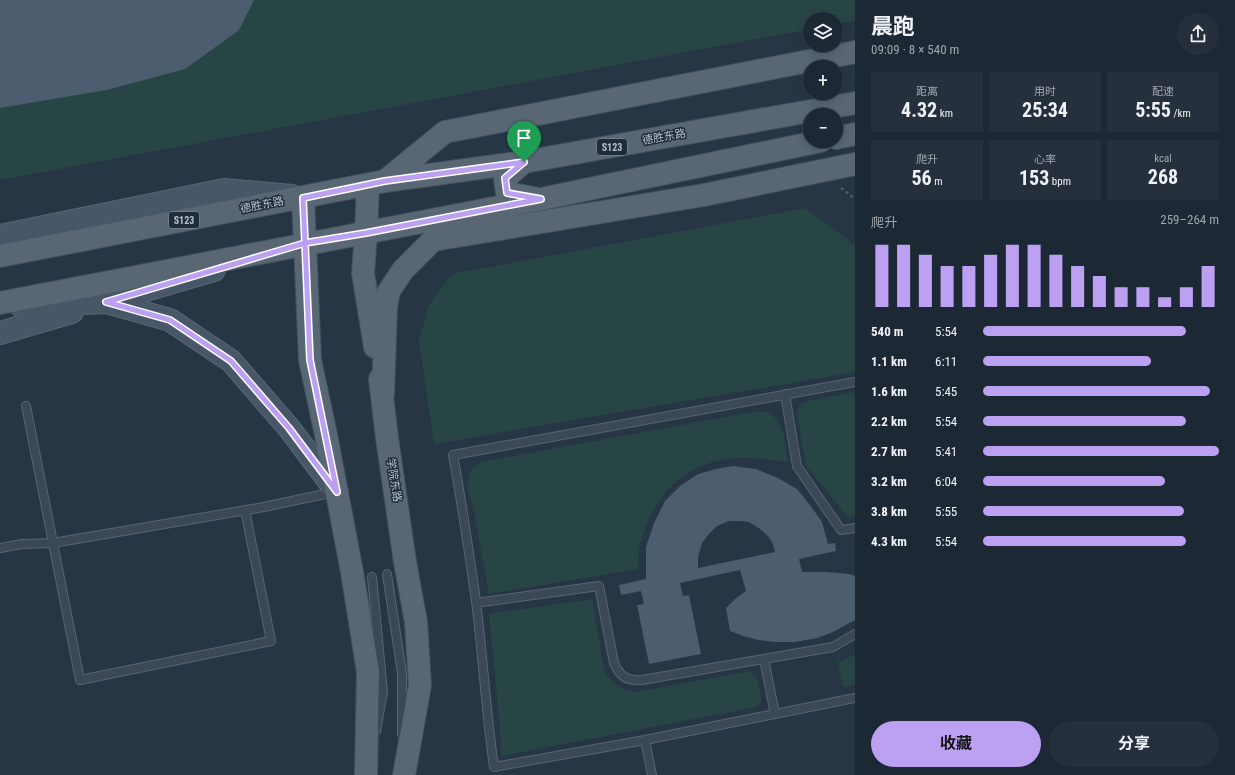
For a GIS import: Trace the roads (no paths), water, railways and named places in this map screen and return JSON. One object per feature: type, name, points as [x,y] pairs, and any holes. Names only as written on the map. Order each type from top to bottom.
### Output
[{"type":"main road","points":[[377,183],[445,132],[659,92],[855,52]]},
{"type":"main road","name":"德胜东路","points":[[0,256],[377,183],[524,162],[855,103]]},
{"type":"main road","points":[[843,137],[855,134]]},
{"type":"main road","points":[[0,303],[305,243],[366,233],[541,199],[803,145]]},
{"type":"main road","points":[[524,162],[505,178],[507,193],[541,199]]},
{"type":"main road","points":[[366,233],[433,240],[704,195],[855,164]]},
{"type":"main road","name":"学院东路","points":[[377,183],[366,233],[363,272],[382,393],[405,562],[416,622],[420,685],[404,775]]},
{"type":"main road","points":[[303,198],[310,360],[352,572],[368,672],[367,775]]},
{"type":"main road","points":[[382,393],[386,307],[389,291],[403,270],[433,240]]},
{"type":"street","points":[[0,236],[224,190],[303,198]]},
{"type":"street","points":[[0,333],[305,243]]},
{"type":"street","points":[[0,307],[106,302],[170,320],[231,361],[289,428],[337,492]]},
{"type":"lane","points":[[855,382],[452,455],[463,510],[476,602],[489,735],[494,767],[645,740],[855,698]]},
{"type":"lane","points":[[785,394],[797,466],[841,530],[855,528]]},
{"type":"lane","points":[[26,406],[80,680],[272,641],[245,510]]},
{"type":"lane","points":[[0,548],[22,544],[53,543],[245,510],[337,492]]},
{"type":"lane","points":[[387,574],[402,674],[401,775]]},
{"type":"lane","points":[[367,775],[383,692],[372,577]]},
{"type":"lane","points":[[476,602],[599,586],[614,663],[618,673],[621,676],[634,681],[833,647],[855,634]]},
{"type":"lane","points":[[764,659],[775,714]]},
{"type":"lane","points":[[645,740],[652,775]]}]
